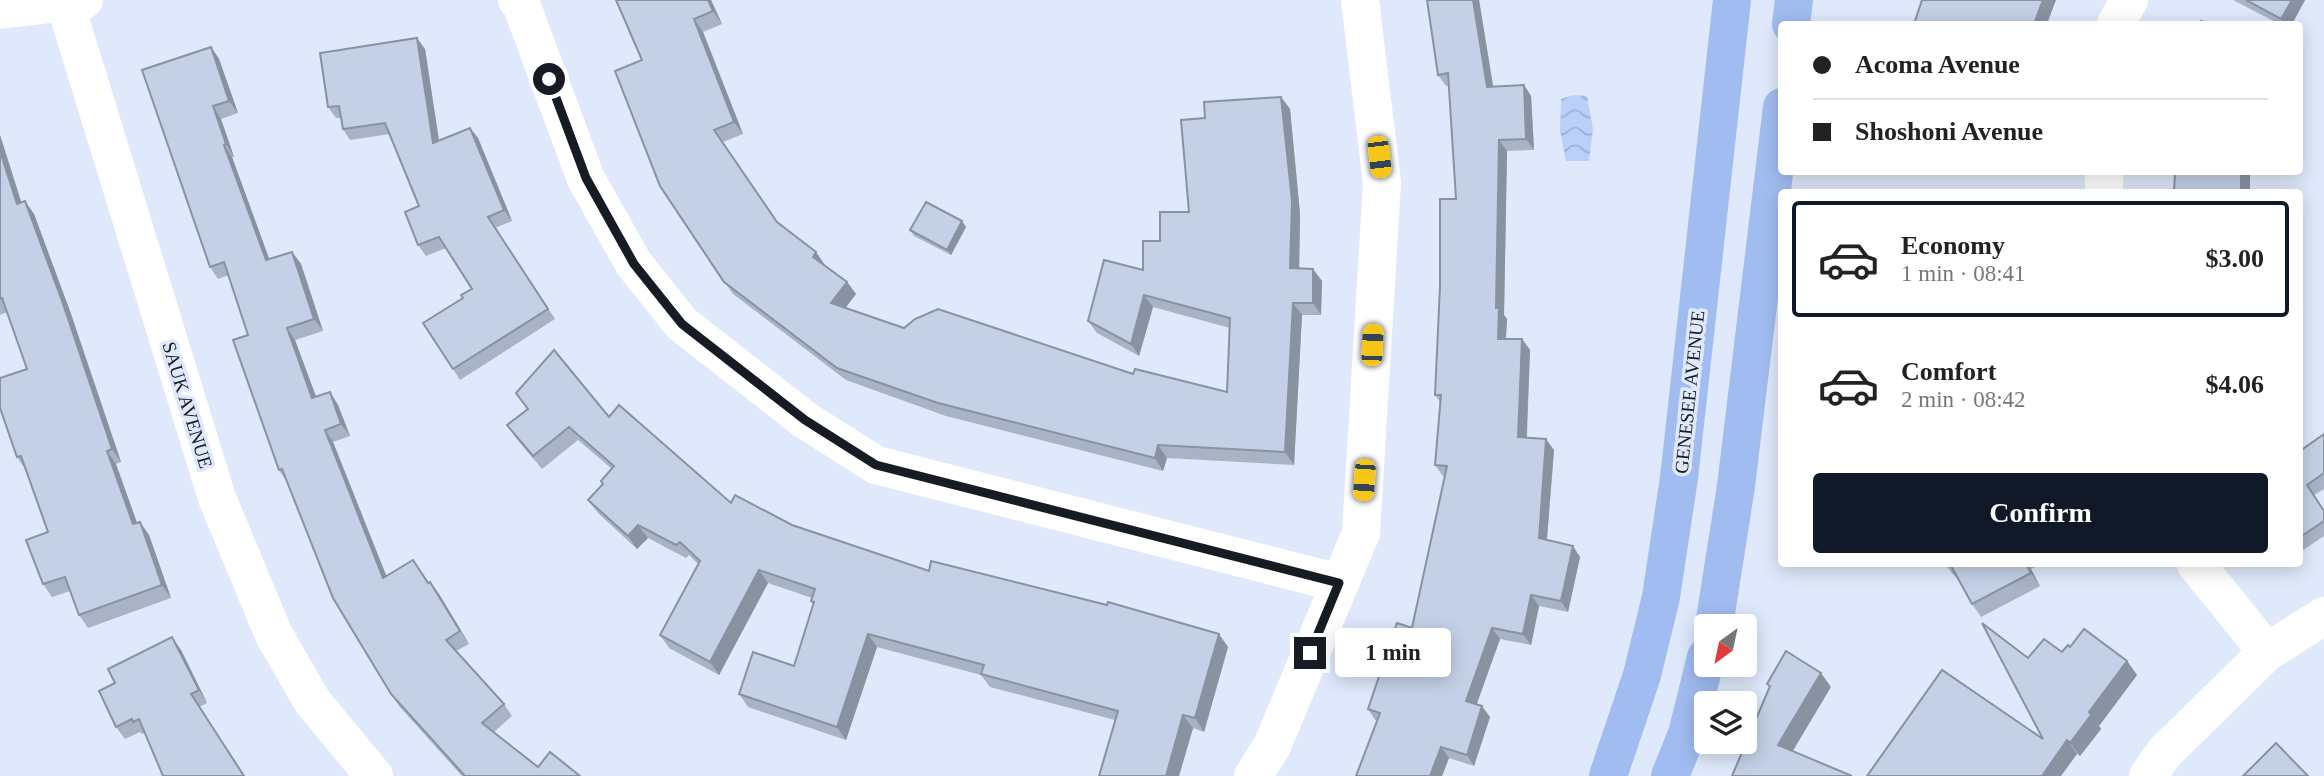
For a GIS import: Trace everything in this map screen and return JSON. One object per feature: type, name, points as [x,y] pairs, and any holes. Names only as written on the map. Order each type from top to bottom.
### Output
[{"type":"main road","name":"GENESEE AVENUE","points":[[1608,776],[1642,675],[1661,597],[1679,478],[1732,0]]},
{"type":"main road","points":[[1791,21],[1794,0]]},
{"type":"main road","points":[[1716,614],[1736,486],[1778,140]]},
{"type":"main road","points":[[1671,776],[1687,734],[1701,677]]},
{"type":"street","points":[[517,0],[521,4],[586,178],[634,264],[682,324],[805,420],[876,465],[1339,583]]},
{"type":"street","points":[[1253,776],[1272,746],[1361,533],[1382,183],[1360,0]]},
{"type":"street","points":[[2118,21],[2129,0]]},
{"type":"street","points":[[0,10],[74,2]]},
{"type":"street","name":"SAUK AVENUE","points":[[74,2],[217,498],[274,635],[312,701],[374,776]]},
{"type":"street","points":[[2198,567],[2267,652]]},
{"type":"street","points":[[2148,776],[2164,753],[2267,652],[2324,616]]},
{"type":"water","points":[[1574,95],[1587,96],[1593,129],[1589,161],[1566,161],[1560,131],[1561,99]]},
{"type":"building","points":[[616,0],[708,0],[713,11],[694,19],[734,122],[714,130],[777,222],[816,252],[813,257],[847,282],[831,303],[904,328],[915,319],[938,309],[1133,374],[1135,369],[1227,392],[1230,318],[1144,295],[1131,344],[1088,321],[1104,260],[1143,270],[1143,241],[1160,241],[1160,212],[1189,212],[1181,120],[1205,118],[1204,102],[1281,97],[1292,201],[1290,268],[1313,269],[1313,303],[1293,303],[1285,452],[1158,445],[1155,458],[938,403],[837,368],[724,282],[660,186],[615,71],[642,60]]},
{"type":"building","points":[[1427,0],[1473,0],[1487,87],[1524,85],[1526,139],[1499,140],[1496,308],[1499,308],[1498,339],[1522,339],[1518,437],[1546,439],[1539,538],[1573,546],[1561,601],[1531,595],[1523,634],[1492,628],[1466,701],[1482,706],[1467,755],[1441,747],[1430,776],[1356,776],[1380,713],[1368,709],[1397,623],[1412,628],[1447,466],[1435,465],[1441,395],[1435,395],[1440,286],[1440,199],[1456,199],[1448,73],[1438,75]]},
{"type":"building","points":[[1922,0],[2043,0],[2035,21],[1915,21]]},
{"type":"building","points":[[2246,0],[2292,0],[2281,19]]},
{"type":"building","points":[[417,38],[433,143],[470,128],[504,210],[488,217],[548,309],[453,369],[423,323],[463,298],[461,295],[472,289],[439,237],[418,245],[405,212],[419,206],[385,123],[343,129],[339,106],[328,107],[320,53]]},
{"type":"building","points":[[211,47],[229,101],[213,106],[226,144],[224,145],[266,260],[292,252],[314,319],[287,328],[312,398],[330,392],[341,424],[325,430],[383,578],[413,560],[460,631],[446,640],[504,704],[482,723],[538,767],[550,752],[580,776],[465,776],[391,694],[333,598],[282,469],[279,470],[233,340],[248,335],[224,262],[210,267],[142,70]]},
{"type":"building","points":[[0,151],[17,204],[25,201],[112,449],[107,451],[133,524],[140,522],[162,585],[79,615],[65,577],[43,584],[26,540],[48,532],[21,456],[17,457],[0,408],[0,378],[27,369],[2,298],[0,299]]},
{"type":"building","points":[[2175,175],[2241,175],[2241,189],[2174,189]]},
{"type":"building","points":[[926,202],[962,221],[947,250],[910,230]]},
{"type":"building","points":[[554,350],[609,417],[619,405],[731,503],[735,495],[792,525],[929,571],[931,561],[1107,605],[1108,602],[1219,634],[1195,718],[1183,715],[1166,776],[1099,776],[1118,711],[981,674],[984,665],[868,634],[837,727],[739,694],[753,652],[794,666],[814,602],[811,601],[815,589],[759,570],[710,662],[660,635],[700,561],[680,542],[676,545],[638,525],[628,536],[588,500],[603,484],[601,481],[614,466],[569,427],[533,456],[507,425],[528,409],[516,393]]},
{"type":"building","points":[[2324,434],[2324,473],[2307,485],[2324,511],[2324,521],[2303,535],[2303,449]]},
{"type":"building","points":[[1952,567],[2028,567],[2031,573],[1972,604]]},
{"type":"building","points":[[1982,623],[2028,658],[2044,639],[2062,652],[2068,645],[2070,647],[2084,629],[2127,661],[2089,712],[2091,715],[2070,743],[2067,740],[2042,776],[1867,776],[1942,670],[2043,739]]},
{"type":"building","points":[[172,637],[199,690],[191,694],[244,776],[163,776],[139,719],[133,722],[132,719],[116,727],[99,691],[115,683],[108,669]]},
{"type":"building","points":[[1786,651],[1821,673],[1778,745],[1852,776],[1732,776],[1741,754],[1757,754],[1757,717],[1770,686],[1767,684]]},
{"type":"building","points":[[2276,743],[2308,776],[2243,776]]},
{"type":"route","points":[[549,79],[586,178],[634,264],[682,324],[805,420],[876,465],[1339,583],[1310,653]]}]
